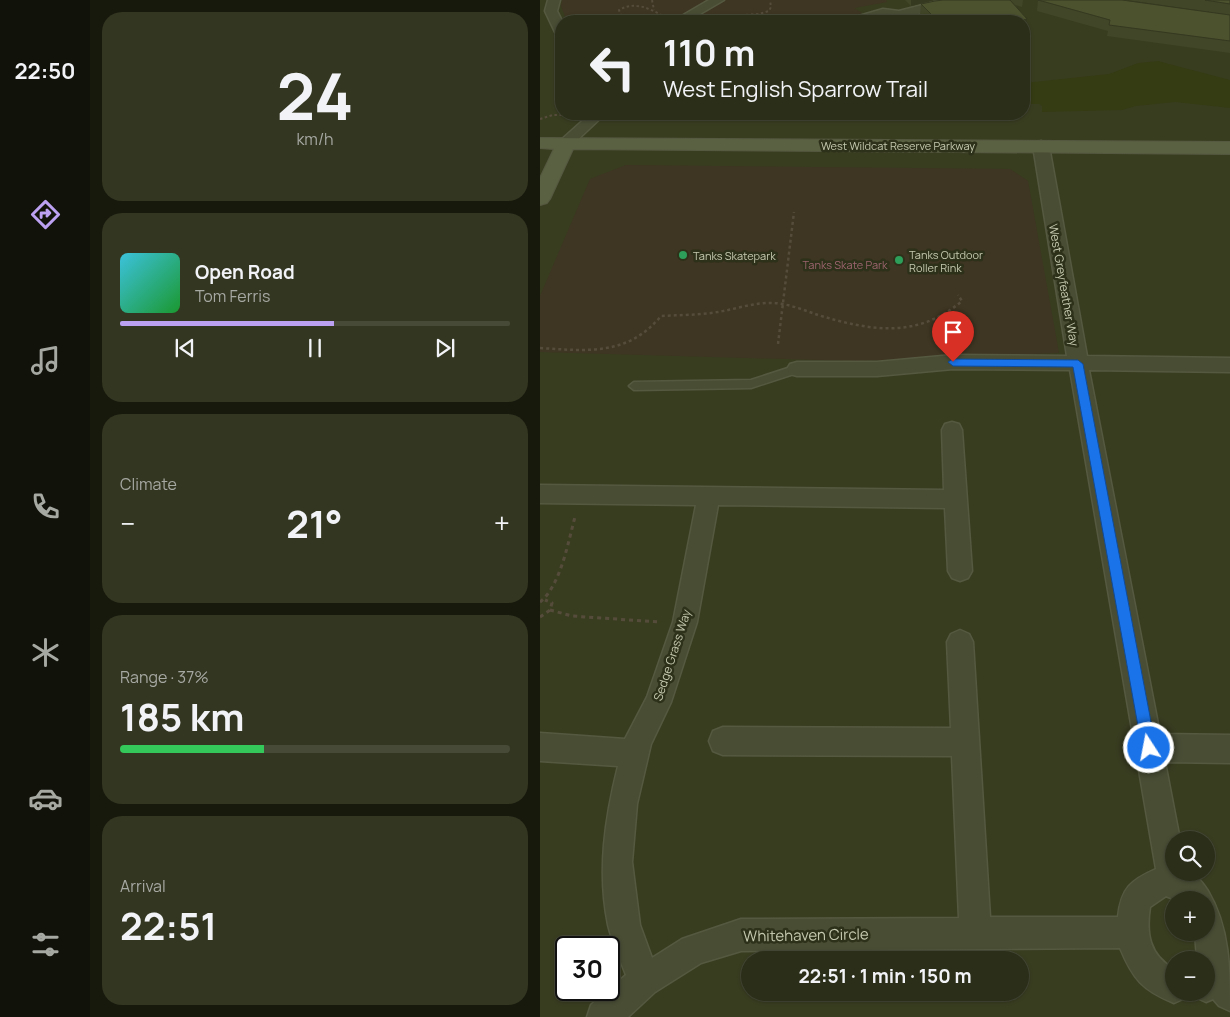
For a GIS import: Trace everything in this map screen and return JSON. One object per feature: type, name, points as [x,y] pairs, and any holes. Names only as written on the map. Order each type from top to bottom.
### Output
[{"type":"main road","name":"West Wildcat Reserve Parkway","points":[[540,142],[1230,148]]},
{"type":"main road","points":[[540,199],[566,143]]},
{"type":"street","points":[[907,15],[934,6],[1000,0]]},
{"type":"street","points":[[540,23],[554,1]]},
{"type":"street","points":[[554,1],[551,11],[555,19]]},
{"type":"street","points":[[690,15],[716,1]]},
{"type":"street","points":[[874,15],[894,13],[896,15]]},
{"type":"street","points":[[566,143],[570,120]]},
{"type":"street","points":[[566,143],[591,120]]},
{"type":"street","name":"West Greyfeather Way","points":[[1040,146],[1149,748]]},
{"type":"street","points":[[796,369],[877,369],[953,362],[1230,365]]},
{"type":"street","points":[[952,430],[960,571]]},
{"type":"street","points":[[540,494],[956,499]]},
{"type":"street","name":"Sedge Grass Way","points":[[644,981],[624,925],[617,862],[623,804],[638,741],[658,702],[685,622],[709,495]]},
{"type":"street","points":[[960,642],[975,933]]},
{"type":"street","points":[[723,741],[965,742]]},
{"type":"street","points":[[540,747],[635,753]]},
{"type":"street","points":[[1165,836],[1149,748],[1230,749]]},
{"type":"street","points":[[1165,982],[1152,974],[1138,955],[1131,932],[1137,898],[1154,883],[1167,881]]},
{"type":"street","points":[[1176,881],[1196,888],[1219,912],[1228,937],[1228,957],[1218,987]]},
{"type":"street","name":"Whitehaven Circle","points":[[603,1017],[644,981],[693,950],[741,934],[1131,932]]},
{"type":"lane","points":[[634,386],[751,384],[796,369]]},
{"type":"path","points":[[652,0],[654,10]]},
{"type":"path","points":[[740,15],[759,14],[768,11],[771,7],[770,0]]},
{"type":"path","points":[[620,15],[619,12],[624,6],[640,5],[654,10],[661,15]]},
{"type":"path","points":[[540,118],[555,115]]},
{"type":"path","points":[[778,344],[794,212]]},
{"type":"path","points":[[540,348],[590,351],[620,346],[645,333],[661,316],[725,312],[766,303],[783,304],[854,325],[888,329],[928,323],[952,312],[962,301],[958,295]]},
{"type":"path","points":[[540,602],[545,600],[558,579],[580,495]]},
{"type":"path","points":[[540,617],[550,610],[552,603],[545,600]]},
{"type":"path","points":[[550,610],[572,616],[685,622]]},
{"type":"green space","points":[[562,0],[886,0],[887,2],[854,8],[862,13],[856,15],[565,15],[561,6]]},
{"type":"green space","name":"Tanks Skate Park","points":[[626,165],[1010,169],[1028,181],[1059,353],[856,361],[540,352],[540,296],[590,179]]},
{"type":"shaded area","points":[[1158,61],[1230,80],[1230,108],[1175,102],[1136,106],[1122,110],[1042,112],[1042,106],[1039,104],[1030,104],[1030,82],[1109,74],[1138,63]]},
{"type":"building","points":[[1010,0],[1023,15],[932,15],[921,4],[935,1]]},
{"type":"building","points":[[1038,0],[1122,0],[1230,15],[1230,41],[1109,25],[1110,20]]},
{"type":"building","points":[[1205,0],[1230,0],[1230,4]]},
{"type":"place","name":"Tanks Skatepark","points":[[683,255]]},
{"type":"place","name":"Tanks Outdoor Roller Rink","points":[[899,260]]},
{"type":"route","points":[[953,362],[1078,364],[1149,748]]}]
